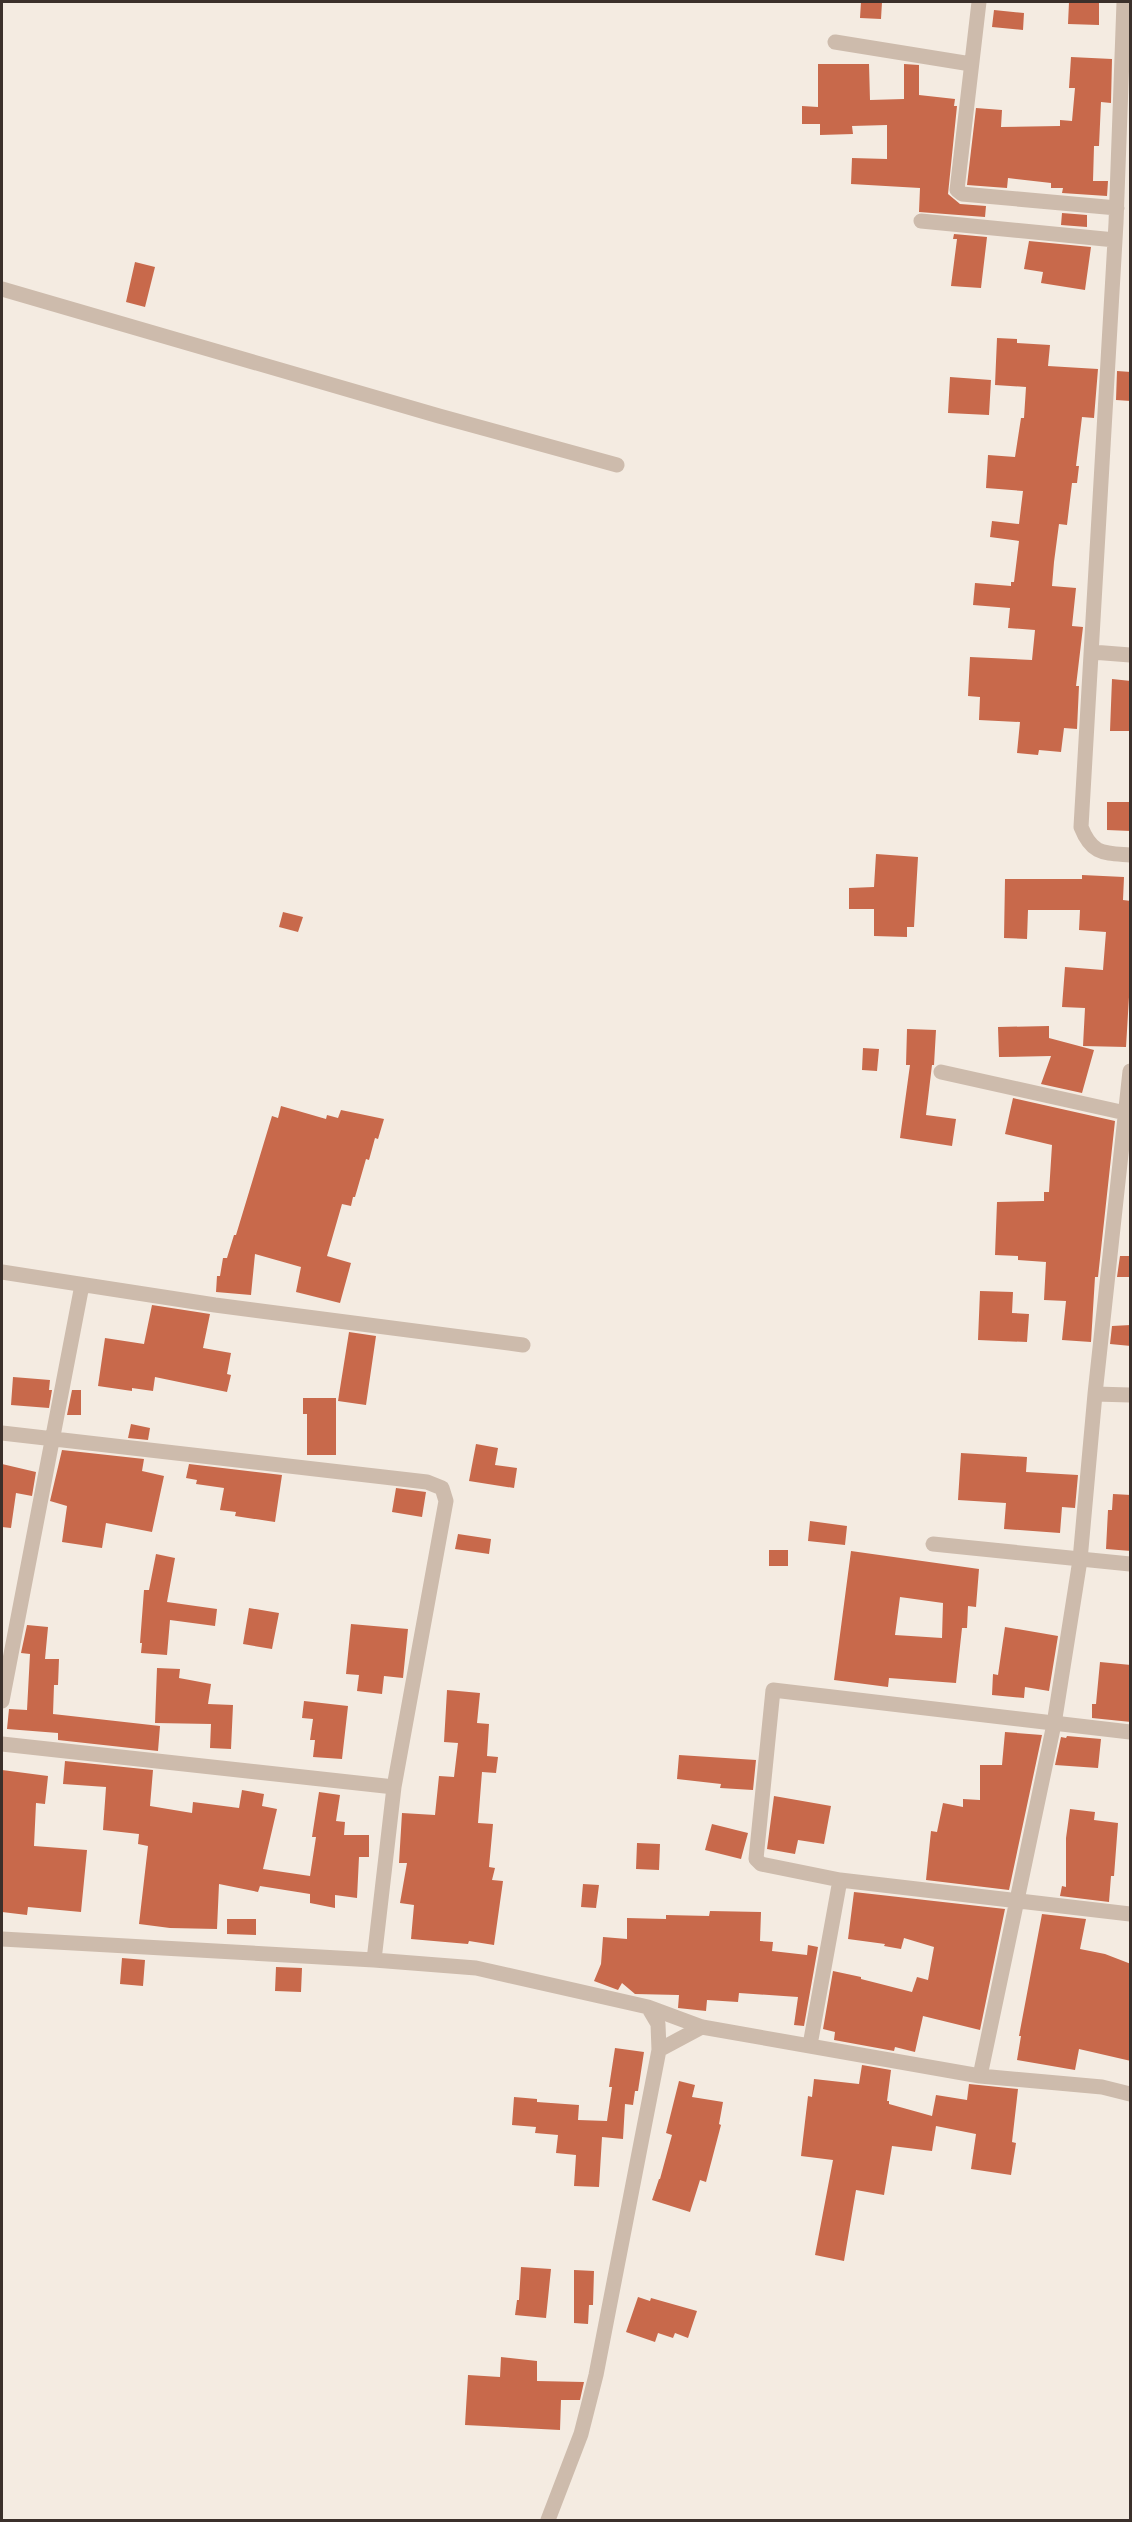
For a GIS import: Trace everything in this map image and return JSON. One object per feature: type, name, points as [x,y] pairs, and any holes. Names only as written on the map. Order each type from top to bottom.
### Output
[{"type":"street","points":[[979,2],[957,190],[959,193],[1121,218]]},
{"type":"street","points":[[1124,2],[1121,218],[1115,240],[1081,827],[1088,843],[1101,852],[1131,855]]},
{"type":"street","points":[[835,42],[971,64]]},
{"type":"street","points":[[921,221],[1115,240]]},
{"type":"street","points":[[2,289],[427,413],[617,465]]},
{"type":"street","points":[[1092,652],[1131,655]]},
{"type":"street","points":[[941,1071],[1129,1114]]},
{"type":"street","points":[[980,2076],[1054,1724],[1080,1560],[1095,1394],[1129,1114],[1131,1071]]},
{"type":"street","points":[[2,1272],[215,1305],[523,1345]]},
{"type":"street","points":[[2,1701],[82,1285]]},
{"type":"street","points":[[1095,1394],[1131,1395]]},
{"type":"street","points":[[2,1433],[427,1482],[442,1488],[446,1501],[394,1787],[374,1960]]},
{"type":"street","points":[[933,1544],[1131,1564]]},
{"type":"street","points":[[1131,1732],[773,1690],[756,1859],[761,1864],[840,1880],[1131,1914]]},
{"type":"street","points":[[2,1744],[394,1787]]},
{"type":"street","points":[[810,2045],[840,1880]]},
{"type":"street","points":[[2,1939],[476,1968],[648,2007],[702,2027],[980,2076],[1102,2087],[1131,2094]]},
{"type":"street","points":[[548,2520],[581,2434],[596,2375],[660,2050],[658,2024],[648,2007]]},
{"type":"street","points":[[660,2050],[702,2027]]},
{"type":"building","points":[[861,2],[882,2],[881,19],[860,18]]},
{"type":"building","points":[[1069,2],[1099,2],[1099,25],[1068,24]]},
{"type":"building","points":[[994,10],[1024,13],[1023,30],[992,27]]},
{"type":"building","points":[[1071,57],[1112,59],[1111,103],[1101,102],[1099,146],[1094,146],[1093,181],[1108,181],[1107,196],[1062,193],[1063,188],[1051,188],[1051,183],[1008,178],[1007,188],[967,185],[976,108],[1002,110],[1001,127],[1060,126],[1060,120],[1072,121],[1075,88],[1069,88]]},
{"type":"building","points":[[818,64],[869,64],[870,100],[904,99],[904,64],[919,65],[919,95],[955,99],[954,106],[957,106],[948,194],[960,204],[986,206],[985,217],[919,212],[920,188],[851,184],[852,158],[887,159],[887,125],[852,126],[853,134],[820,135],[820,124],[802,124],[802,106],[818,107]]},
{"type":"building","points":[[1062,213],[1087,215],[1087,227],[1061,225]]},
{"type":"building","points":[[954,234],[987,237],[981,288],[951,286],[957,239],[953,239]]},
{"type":"building","points":[[1029,241],[1091,247],[1085,290],[1041,283],[1043,272],[1024,269]]},
{"type":"building","points":[[135,262],[155,267],[145,307],[126,302]]},
{"type":"building","points":[[997,338],[1017,339],[1017,343],[1050,345],[1048,366],[1098,369],[1094,418],[1082,417],[1076,466],[1079,466],[1077,483],[1072,483],[1067,525],[1059,524],[1052,586],[1076,588],[1072,626],[1083,627],[1076,686],[1079,686],[1077,729],[1064,728],[1061,752],[1039,750],[1038,755],[1017,753],[1020,722],[979,720],[980,697],[968,696],[970,657],[1032,660],[1035,630],[1008,628],[1010,608],[973,605],[975,583],[1011,586],[1011,582],[1014,582],[1019,541],[990,537],[992,521],[1019,524],[1023,491],[986,488],[988,455],[1015,457],[1021,418],[1024,418],[1026,387],[995,385]]},
{"type":"building","points":[[1117,371],[1131,372],[1131,401],[1116,400]]},
{"type":"building","points":[[950,377],[991,380],[989,415],[948,413]]},
{"type":"building","points":[[1112,679],[1131,681],[1131,731],[1110,731]]},
{"type":"building","points":[[1107,802],[1131,802],[1131,831],[1107,830]]},
{"type":"building","points":[[876,854],[918,857],[914,927],[907,927],[907,937],[874,936],[874,909],[849,909],[849,888],[874,887]]},
{"type":"building","points":[[1082,875],[1124,877],[1123,900],[1131,901],[1131,964],[1126,1047],[1083,1046],[1085,1008],[1062,1007],[1065,967],[1103,970],[1106,932],[1079,930],[1080,910],[1028,910],[1027,939],[1004,938],[1005,879],[1082,879]]},
{"type":"building","points":[[283,912],[303,917],[298,932],[279,927]]},
{"type":"building","points":[[1049,1026],[1049,1038],[1094,1050],[1082,1093],[1041,1084],[1051,1056],[999,1057],[998,1027]]},
{"type":"building","points":[[907,1029],[936,1030],[934,1065],[932,1065],[926,1115],[956,1119],[952,1146],[900,1138],[910,1065],[906,1065]]},
{"type":"building","points":[[863,1048],[879,1049],[877,1071],[862,1070]]},
{"type":"building","points":[[1013,1098],[1115,1121],[1098,1277],[1095,1277],[1091,1342],[1062,1340],[1066,1301],[1044,1300],[1046,1262],[1018,1260],[1018,1256],[995,1255],[997,1202],[1044,1201],[1044,1192],[1049,1192],[1052,1145],[1005,1134]]},
{"type":"building","points":[[281,1106],[326,1119],[327,1115],[338,1118],[341,1110],[384,1119],[378,1139],[375,1138],[369,1160],[366,1159],[351,1206],[342,1204],[327,1256],[351,1263],[340,1303],[296,1292],[301,1267],[255,1254],[251,1295],[216,1292],[217,1276],[220,1276],[223,1258],[227,1258],[234,1235],[236,1235],[272,1116],[278,1118]]},
{"type":"building","points":[[1120,1256],[1131,1256],[1131,1277],[1117,1277]]},
{"type":"building","points":[[980,1291],[1013,1292],[1012,1313],[1029,1314],[1027,1342],[978,1340]]},
{"type":"building","points":[[152,1305],[210,1314],[203,1348],[231,1353],[227,1374],[231,1375],[227,1392],[155,1377],[153,1391],[132,1388],[132,1391],[98,1386],[105,1338],[144,1344]]},
{"type":"building","points":[[1131,1325],[1131,1346],[1110,1344],[1112,1326]]},
{"type":"building","points":[[349,1332],[376,1336],[366,1405],[338,1401]]},
{"type":"building","points":[[13,1377],[50,1380],[49,1390],[52,1390],[49,1408],[11,1405]]},
{"type":"building","points":[[72,1390],[81,1390],[81,1415],[67,1415]]},
{"type":"building","points":[[303,1398],[336,1398],[336,1455],[307,1455],[307,1414],[303,1414]]},
{"type":"building","points":[[131,1424],[150,1428],[148,1440],[128,1438]]},
{"type":"building","points":[[476,1444],[498,1448],[495,1465],[517,1468],[514,1488],[469,1481]]},
{"type":"building","points":[[62,1450],[144,1459],[142,1471],[164,1476],[152,1532],[106,1523],[102,1548],[62,1542],[67,1506],[50,1501]]},
{"type":"building","points":[[961,1453],[1027,1457],[1026,1472],[1078,1475],[1075,1508],[1062,1507],[1060,1533],[1004,1529],[1006,1503],[958,1500]]},
{"type":"building","points":[[2,1464],[36,1472],[32,1496],[16,1493],[11,1528],[2,1527]]},
{"type":"building","points":[[189,1464],[282,1475],[275,1522],[235,1516],[236,1512],[220,1510],[224,1488],[196,1484],[197,1480],[186,1478]]},
{"type":"building","points":[[396,1488],[426,1492],[422,1517],[392,1512]]},
{"type":"building","points":[[1113,1494],[1131,1495],[1131,1551],[1106,1549],[1108,1510],[1112,1510]]},
{"type":"building","points":[[810,1521],[847,1526],[845,1545],[808,1541]]},
{"type":"building","points":[[458,1534],[491,1539],[489,1554],[455,1549]]},
{"type":"building","points":[[769,1550],[788,1550],[788,1566],[769,1566]]},
{"type":"building","points":[[851,1551],[979,1569],[976,1607],[968,1606],[967,1628],[962,1628],[956,1683],[889,1678],[888,1687],[834,1680]],"holes":[[[900,1597],[943,1603],[942,1638],[895,1635]]]},
{"type":"building","points":[[156,1554],[175,1558],[167,1602],[217,1609],[215,1626],[170,1620],[167,1655],[141,1653],[144,1590],[149,1590]]},
{"type":"building","points":[[249,1608],[279,1613],[272,1649],[243,1644]]},
{"type":"building","points":[[351,1624],[408,1629],[403,1678],[384,1676],[382,1694],[357,1691],[359,1675],[346,1674]]},
{"type":"building","points":[[27,1625],[48,1627],[45,1659],[59,1659],[58,1685],[54,1685],[53,1714],[160,1726],[158,1751],[58,1740],[58,1733],[7,1729],[9,1709],[27,1710],[30,1654],[21,1653]]},
{"type":"building","points":[[1005,1627],[1058,1636],[1049,1691],[1025,1687],[1024,1698],[992,1695],[993,1674],[998,1675]]},
{"type":"building","points":[[1100,1662],[1131,1665],[1131,1722],[1092,1718],[1092,1704],[1096,1704]]},
{"type":"building","points":[[157,1668],[180,1669],[179,1678],[211,1684],[208,1704],[233,1705],[231,1749],[210,1748],[211,1724],[155,1723]]},
{"type":"building","points":[[447,1690],[480,1693],[477,1723],[489,1724],[487,1756],[498,1757],[496,1773],[482,1772],[478,1823],[493,1824],[489,1867],[495,1868],[492,1880],[503,1881],[494,1945],[469,1941],[468,1944],[411,1939],[414,1905],[400,1903],[407,1863],[399,1863],[402,1813],[435,1815],[439,1776],[454,1777],[458,1743],[444,1742]]},
{"type":"building","points":[[304,1701],[348,1706],[342,1759],[313,1757],[315,1740],[310,1740],[313,1719],[302,1718]]},
{"type":"building","points":[[1005,1732],[1042,1735],[1009,1890],[926,1880],[931,1831],[937,1832],[943,1803],[963,1807],[963,1799],[980,1800],[980,1765],[1002,1765]]},
{"type":"building","points":[[1067,1736],[1101,1739],[1098,1768],[1055,1765],[1061,1737],[1066,1738]]},
{"type":"building","points":[[679,1755],[756,1760],[753,1790],[720,1788],[721,1784],[677,1779]]},
{"type":"building","points":[[65,1761],[153,1770],[150,1806],[192,1813],[193,1802],[239,1808],[242,1790],[264,1794],[262,1806],[277,1809],[263,1869],[310,1876],[316,1837],[312,1837],[319,1792],[340,1795],[336,1821],[345,1822],[344,1835],[369,1835],[369,1857],[359,1857],[357,1898],[335,1895],[335,1908],[310,1903],[310,1894],[260,1886],[258,1892],[219,1884],[217,1929],[170,1928],[139,1924],[148,1846],[138,1844],[139,1834],[103,1830],[106,1787],[63,1784]]},
{"type":"building","points":[[2,1770],[48,1776],[45,1804],[36,1803],[34,1846],[87,1850],[81,1912],[28,1907],[27,1915],[2,1912]]},
{"type":"building","points":[[774,1796],[831,1806],[824,1844],[798,1840],[795,1854],[767,1849]]},
{"type":"building","points":[[1070,1809],[1095,1812],[1094,1820],[1118,1823],[1114,1876],[1111,1876],[1109,1902],[1060,1896],[1062,1886],[1066,1887],[1066,1838]]},
{"type":"building","points":[[712,1824],[748,1833],[741,1859],[705,1850]]},
{"type":"building","points":[[637,1843],[660,1844],[659,1870],[636,1869]]},
{"type":"building","points":[[583,1884],[599,1885],[596,1908],[581,1907]]},
{"type":"building","points":[[854,1892],[1005,1909],[980,2030],[923,2016],[915,2052],[895,2047],[894,2051],[834,2040],[835,2032],[823,2029],[833,1971],[912,1992],[917,1977],[928,1980],[934,1947],[904,1938],[901,1949],[884,1946],[885,1944],[848,1939]]},
{"type":"building","points":[[710,1911],[761,1912],[760,1941],[773,1942],[772,1951],[807,1955],[808,1945],[818,1947],[804,2026],[794,2025],[798,1997],[739,1993],[738,2002],[707,2000],[706,2011],[678,2008],[679,1995],[635,1994],[622,1983],[618,1990],[594,1981],[601,1964],[603,1937],[627,1939],[627,1918],[666,1919],[666,1915],[709,1916]]},
{"type":"building","points":[[1042,1914],[1086,1919],[1080,1949],[1105,1954],[1131,1964],[1131,2061],[1079,2049],[1075,2070],[1017,2060],[1021,2036],[1019,2036]]},
{"type":"building","points":[[227,1919],[256,1919],[256,1935],[227,1934]]},
{"type":"building","points":[[122,1958],[145,1960],[143,1986],[120,1984]]},
{"type":"building","points":[[276,1967],[302,1968],[301,1992],[275,1991]]},
{"type":"building","points":[[615,2048],[644,2052],[638,2091],[635,2091],[633,2105],[625,2104],[623,2139],[602,2137],[599,2187],[574,2186],[576,2155],[556,2153],[558,2135],[535,2133],[536,2127],[512,2125],[514,2097],[537,2099],[537,2102],[579,2105],[578,2120],[607,2121]]},
{"type":"building","points":[[862,2065],[891,2070],[887,2101],[889,2104],[932,2116],[936,2095],[967,2100],[969,2084],[1018,2089],[1012,2142],[1016,2143],[1011,2175],[971,2169],[976,2134],[936,2126],[932,2151],[892,2146],[884,2195],[856,2190],[844,2261],[815,2255],[833,2160],[801,2156],[808,2096],[812,2097],[814,2079],[859,2084]]},
{"type":"building","points":[[679,2081],[695,2085],[692,2097],[723,2102],[719,2124],[721,2125],[706,2182],[700,2180],[690,2212],[652,2200],[672,2135],[666,2133]]},
{"type":"building","points":[[521,2267],[551,2269],[546,2318],[515,2315],[517,2300],[519,2300]]},
{"type":"building","points":[[574,2270],[594,2271],[593,2305],[589,2305],[588,2324],[574,2323]]},
{"type":"building","points":[[638,2297],[650,2301],[651,2298],[697,2311],[688,2338],[675,2333],[673,2338],[658,2333],[655,2342],[626,2332]]},
{"type":"building","points":[[501,2357],[537,2361],[537,2381],[584,2382],[580,2400],[561,2400],[560,2430],[465,2425],[468,2375],[500,2377]]}]
